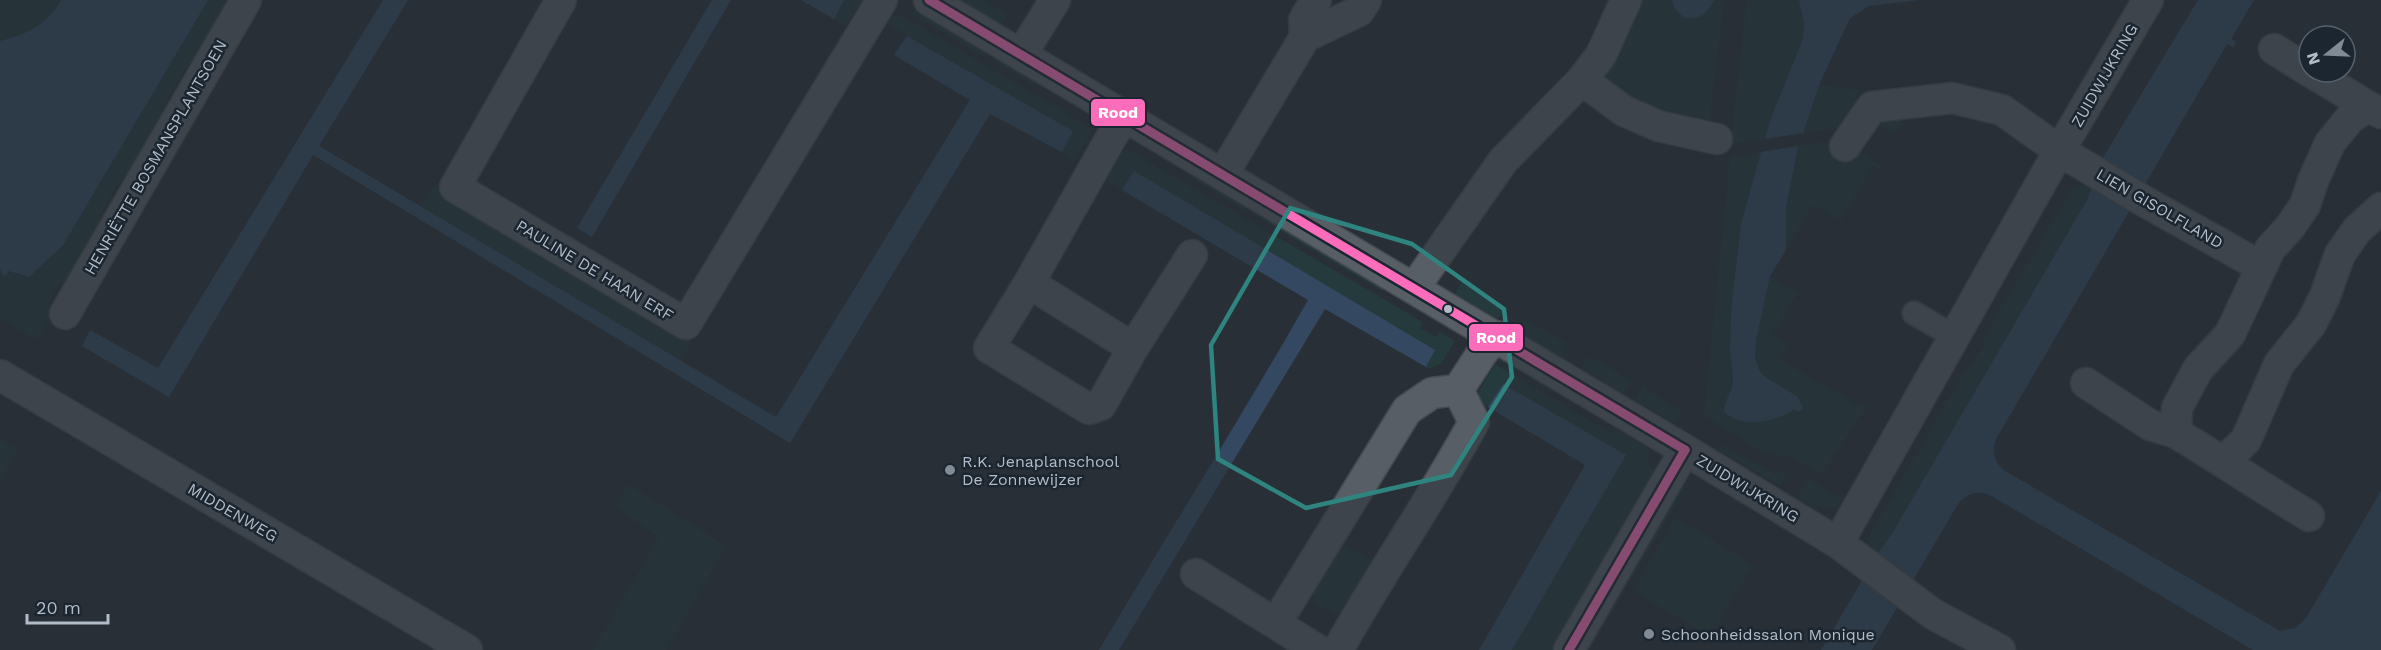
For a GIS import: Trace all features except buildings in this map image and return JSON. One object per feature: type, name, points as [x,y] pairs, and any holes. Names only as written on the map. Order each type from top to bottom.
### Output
[{"type":"street","name":"HENRIËTTE BOSMANSPLANTSOEN","points":[[65,314],[246,0]]},
{"type":"street","name":"PAULINE DE HAAN ERF","points":[[561,0],[455,187],[686,324],[882,0]]},
{"type":"street","name":"ZUIDWIJKRING","points":[[929,0],[1496,336],[1838,543],[2148,0]]},
{"type":"street","points":[[1022,55],[1056,0]]},
{"type":"street","points":[[1305,37],[1304,20],[1316,0]]},
{"type":"street","points":[[1223,174],[1305,37],[1359,11],[1366,0]]},
{"type":"street","points":[[1414,288],[1503,161],[1582,80],[1601,55],[1626,0]]},
{"type":"street","points":[[2274,49],[2297,63]]},
{"type":"street","points":[[1582,80],[1624,111],[1658,126],[1717,139]]},
{"type":"street","points":[[2332,84],[2375,110]]},
{"type":"street","points":[[1845,146],[1872,107],[1952,98],[2002,110],[2060,151]]},
{"type":"street","points":[[2176,433],[2177,408],[2198,369],[2230,334],[2260,266],[2270,249],[2290,227],[2305,205],[2330,143],[2351,117],[2375,110]]},
{"type":"street","points":[[1125,116],[989,348],[1089,409],[1101,405],[1133,348],[1192,255]]},
{"type":"street","name":"LIEN GISOLFLAND","points":[[2060,151],[2260,266]]},
{"type":"street","points":[[2224,461],[2246,440],[2259,414],[2271,378],[2279,364],[2311,324],[2325,296],[2340,254],[2357,230],[2381,208]]},
{"type":"street","points":[[1029,283],[1133,348]]},
{"type":"street","points":[[1914,313],[1955,337]]},
{"type":"street","points":[[1458,390],[1496,336]]},
{"type":"street","name":"MIDDENWEG","points":[[0,375],[467,650]]},
{"type":"street","points":[[2086,384],[2150,425],[2176,433],[2224,461],[2255,484],[2309,516]]},
{"type":"street","points":[[1276,623],[1407,410],[1432,393],[1458,390]]},
{"type":"street","points":[[1338,650],[1362,607],[1453,462],[1474,422],[1458,390]]},
{"type":"street","points":[[1569,650],[1685,450]]},
{"type":"street","points":[[1838,543],[1933,614],[2000,650]]},
{"type":"street","points":[[1196,574],[1318,650]]},
{"type":"highlighted area","points":[[1290,208],[1412,244],[1504,309],[1512,377],[1451,475],[1306,508],[1218,459],[1211,345]]},
{"type":"green space","points":[[0,0],[61,0],[49,16],[28,32],[0,41]]},
{"type":"green space","points":[[208,0],[226,0],[224,4],[231,8],[194,71],[186,67],[160,112],[167,116],[130,179],[123,175],[98,217],[105,222],[68,286],[60,282],[48,303],[55,308],[37,340],[0,318],[0,269],[2,274],[7,271],[28,278],[63,245]]},
{"type":"green space","points":[[844,0],[862,0],[846,26],[834,19]]},
{"type":"green space","points":[[956,0],[984,0],[1007,14],[999,27]]},
{"type":"green space","points":[[1637,0],[1672,0],[1675,9],[1684,18],[1690,18],[1702,15],[1714,0],[1724,0],[1709,126],[1660,115],[1598,79]]},
{"type":"green space","points":[[1747,0],[1799,0],[1804,24],[1803,39],[1771,118],[1765,139],[1730,144]]},
{"type":"green space","points":[[916,7],[989,50],[985,57],[912,14]]},
{"type":"green space","points":[[900,15],[1088,126],[1091,133],[1073,162],[1062,152],[1073,131],[886,23],[889,17]]},
{"type":"green space","points":[[996,54],[1038,78],[1034,85],[992,61]]},
{"type":"green space","points":[[1819,85],[1860,90],[1845,127],[1803,133]]},
{"type":"green space","points":[[1904,117],[1895,135],[1877,125],[1861,153],[1885,168],[1883,171],[1873,166],[1841,221],[1812,205],[1786,249],[1786,207],[1798,146],[1838,140],[1880,122]]},
{"type":"green space","points":[[1128,150],[1423,322],[1420,328],[1436,337],[1440,332],[1455,341],[1441,364],[1428,369],[1426,367],[1434,351],[1134,171],[1122,190],[1106,180],[1123,151]]},
{"type":"green space","points":[[1761,152],[1741,224],[1731,312],[1732,388],[1726,401],[1784,415],[1799,404],[1800,398],[1769,380],[1761,372],[1757,363],[1756,339],[1770,276],[1798,293],[1772,335],[1788,344],[1779,359],[1859,406],[1862,403],[1867,406],[1824,471],[1818,473],[1788,456],[1781,458],[1770,453],[1765,454],[1704,415],[1730,157]]},
{"type":"green space","points":[[1193,169],[1250,203],[1245,211],[1189,176]]},
{"type":"green space","points":[[2084,185],[2092,189],[2087,200],[1893,532],[1877,555],[1870,549],[1868,538],[1960,379],[1985,345],[1982,341],[2073,188]]},
{"type":"green space","points":[[433,187],[692,342],[681,361],[421,206]]},
{"type":"green space","points":[[1256,206],[1387,283],[1382,291],[1252,214]]},
{"type":"green space","points":[[1462,282],[1505,307],[1498,319],[1455,294]]},
{"type":"green space","points":[[1525,319],[1568,344],[1560,357],[1518,332]]},
{"type":"green space","points":[[1492,352],[1613,417],[1608,424],[1491,355]]},
{"type":"green space","points":[[1589,356],[1632,381],[1624,394],[1582,368]]},
{"type":"green space","points":[[1495,364],[1612,434],[1616,429],[1645,446],[1651,455],[1647,466],[1658,472],[1553,650],[1512,650],[1626,455],[1503,384],[1488,407],[1479,401],[1479,391]]},
{"type":"green space","points":[[1643,387],[1682,412],[1680,420],[1673,422],[1635,400]]},
{"type":"green space","points":[[0,439],[18,450],[0,480]]},
{"type":"green space","points":[[1721,444],[1776,475],[1779,471],[1786,475],[1780,486],[1718,449]]},
{"type":"green space","points":[[1808,479],[1843,499],[1833,507],[1827,508],[1815,505],[1798,496]]},
{"type":"green space","points":[[628,484],[726,546],[666,650],[593,650],[659,537],[615,507]]},
{"type":"green space","points":[[1680,484],[1686,487],[1590,650],[1583,650]]},
{"type":"green space","points":[[1675,517],[1756,567],[1748,573],[1710,636],[1633,591]]},
{"type":"green space","points":[[1340,542],[1374,562],[1344,612],[1333,613],[1317,606],[1312,592]]},
{"type":"water","points":[[61,0],[208,0],[63,245],[29,277],[8,271],[7,275],[3,275],[0,269],[0,41],[28,32],[49,16]]},
{"type":"water","points":[[383,0],[408,0],[319,146],[776,417],[970,100],[894,55],[907,36],[1073,131],[1062,152],[990,114],[790,443],[313,155],[169,397],[82,346],[90,330],[158,368]]},
{"type":"water","points":[[712,0],[731,0],[592,237],[577,228]]},
{"type":"water","points":[[801,0],[844,0],[834,19]]},
{"type":"water","points":[[1672,0],[1714,0],[1699,17],[1684,18],[1675,9]]},
{"type":"water","points":[[1799,0],[1919,0],[1869,6],[1850,18],[1819,85],[1803,133],[1765,139],[1771,118],[1803,39],[1804,24]]},
{"type":"water","points":[[2198,0],[2254,0],[2231,39],[2236,42],[2233,47],[2227,44],[1996,439],[1994,457],[2005,471],[2280,631],[2295,628],[2306,618],[2381,491],[2381,650],[2253,650],[1990,495],[1976,493],[1968,495],[1958,504],[1872,650],[1821,650],[1893,532],[2087,200],[2101,161]]},
{"type":"water","points":[[1798,146],[1786,207],[1786,250],[1770,276],[1756,340],[1755,356],[1759,370],[1764,376],[1798,397],[1803,408],[1798,412],[1795,409],[1769,420],[1740,421],[1724,412],[1732,388],[1731,312],[1741,224],[1761,152]]},
{"type":"water","points":[[1134,171],[1435,350],[1426,367],[1325,309],[1119,650],[1099,650],[1308,300],[1122,190]]},
{"type":"water","points":[[1503,384],[1626,455],[1512,650],[1479,650],[1585,465],[1488,407]]},
{"type":"transit line","name":"Rood","points":[[929,0],[1685,450]]},
{"type":"transit line","name":"Rood","points":[[1569,650],[1685,450]]},
{"type":"place","name":"R.K. Jenaplanschool De Zonnewijzer","points":[[950,470]]},
{"type":"place","name":"Schoonheidssalon Monique","points":[[1649,634]]}]
